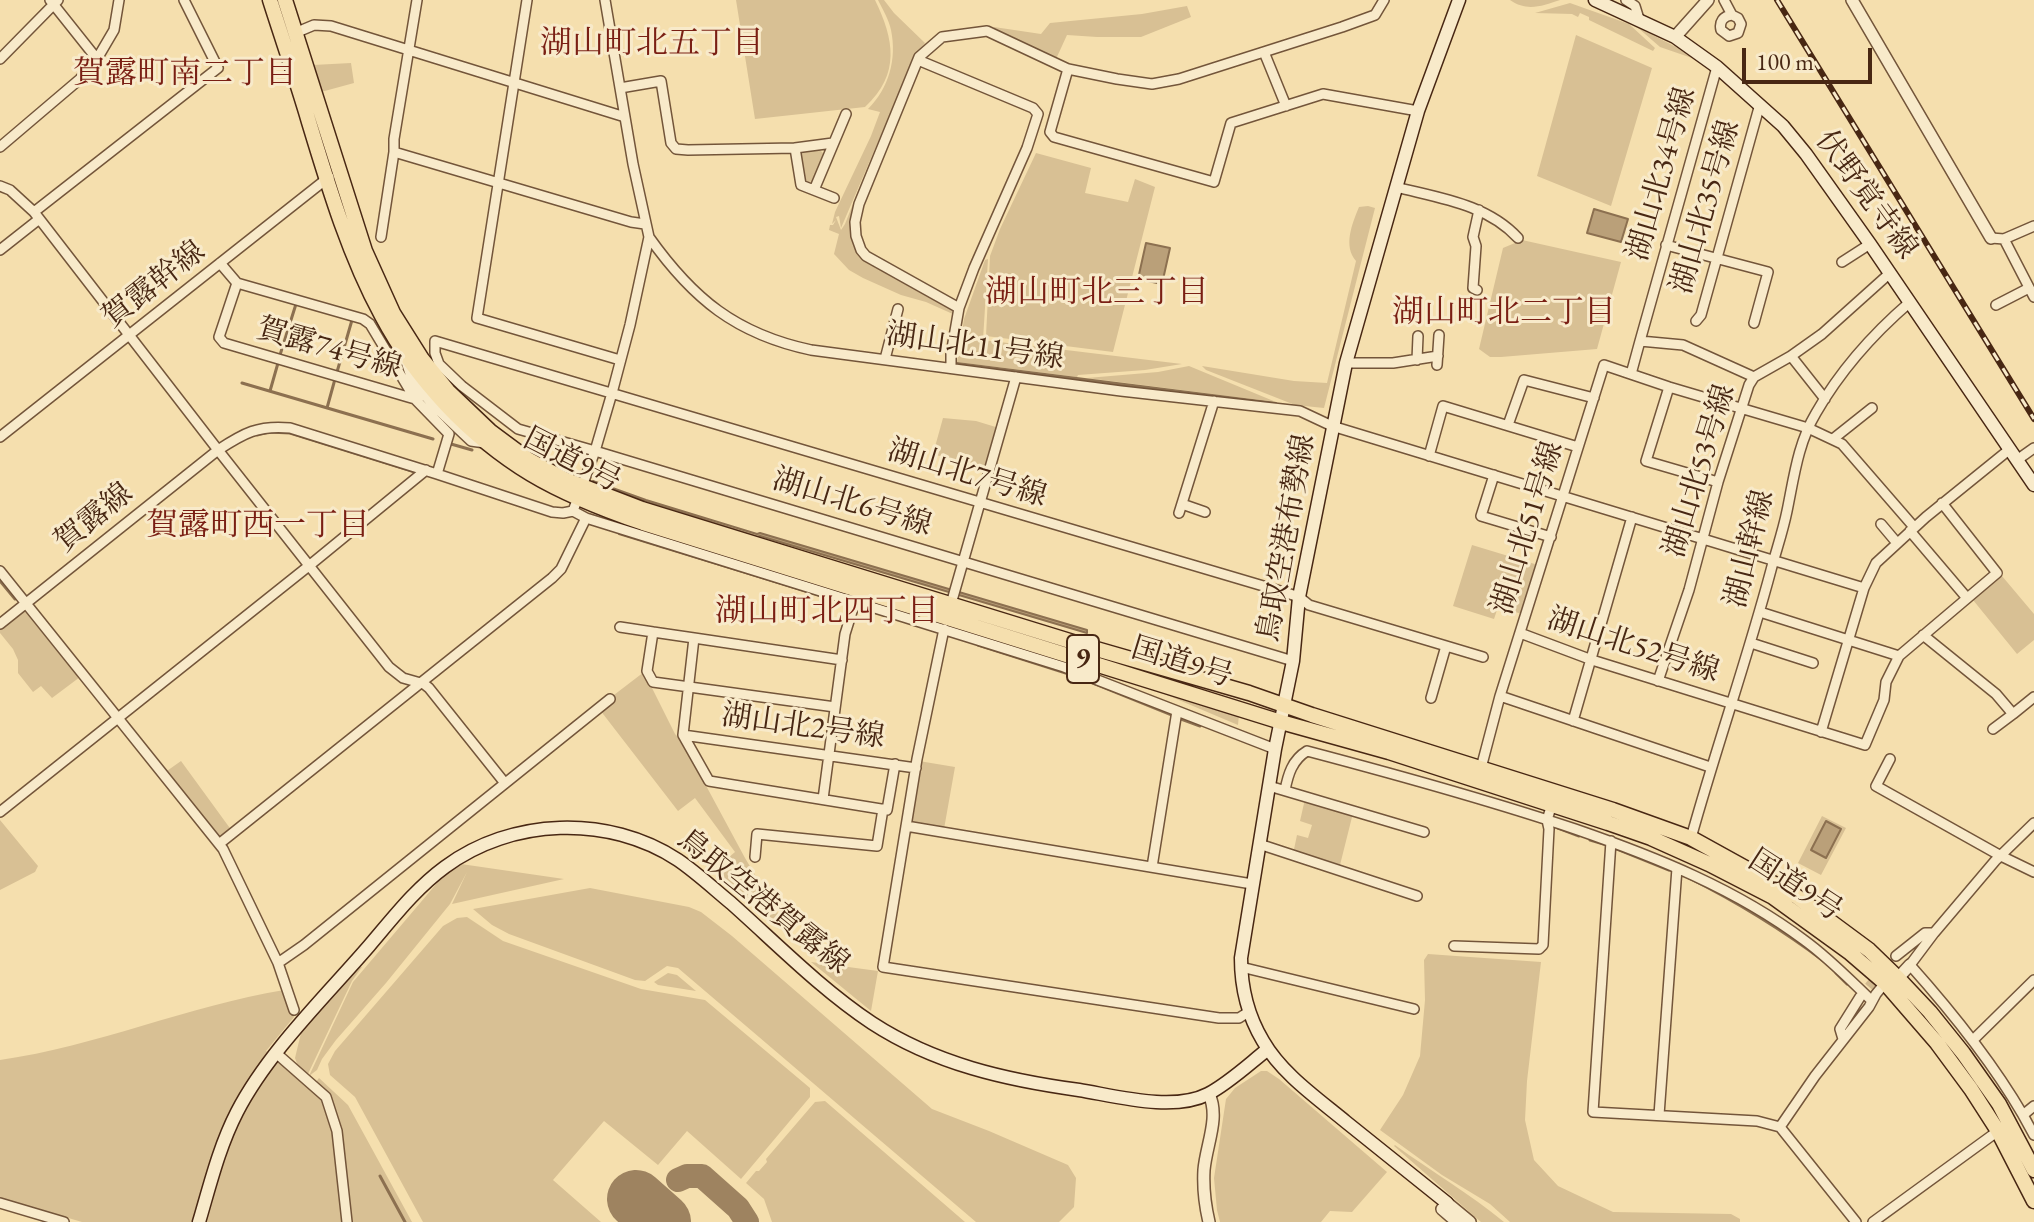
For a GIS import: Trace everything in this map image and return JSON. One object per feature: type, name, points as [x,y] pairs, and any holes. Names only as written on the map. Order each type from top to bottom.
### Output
[{"type":"highway","name":"国道9号","points":[[270,0],[332,175],[365,282],[382,317],[403,350],[445,403],[488,444],[529,473],[578,499],[656,527],[1281,722],[1389,752],[1681,850],[1773,897],[1892,981],[1930,1012],[1999,1104],[2034,1170]]},
{"type":"highway","name":"国道9号","points":[[285,0],[332,175],[400,326],[431,370],[465,408],[499,439],[578,499],[660,515],[1249,693],[1481,768],[1552,805],[1613,810],[1691,838],[1796,896],[1869,950],[1971,1089],[1998,1131],[2034,1201]]},
{"type":"main road","name":"鳥取空港布勢線","points":[[1444,1206],[1290,1074],[1268,1049],[1250,1011],[1241,967],[1242,940],[1293,661],[1299,597],[1346,363],[1418,111],[1459,0]]},
{"type":"main road","name":"伏野覚寺線","points":[[1595,0],[1675,37],[1717,67],[1783,126],[1870,244],[2034,485]]},
{"type":"main road","name":"鳥取空港賀露線","points":[[199,1222],[219,1153],[233,1119],[276,1053],[427,881],[478,848],[517,833],[573,828],[621,835],[651,846],[677,860],[713,888],[852,1008],[888,1032],[931,1054],[990,1074],[1061,1088],[1164,1102],[1209,1094],[1268,1049]]},
{"type":"street","points":[[0,147],[80,79],[97,59],[114,30],[119,0]]},
{"type":"street","points":[[0,250],[36,216],[218,68],[184,0]]},
{"type":"street","points":[[381,237],[417,0]]},
{"type":"street","points":[[527,0],[477,318],[620,360]]},
{"type":"street","points":[[219,844],[552,578],[561,569],[586,518],[578,499],[612,393],[649,237],[605,0]]},
{"type":"street","points":[[959,308],[866,256],[856,236],[855,222],[859,204],[918,60],[942,37],[987,31],[1068,69],[1152,84],[1179,79],[1342,27],[1375,15],[1384,0]]},
{"type":"street","points":[[1626,0],[1635,6],[1639,19]]},
{"type":"street","points":[[1675,37],[1708,0]]},
{"type":"street","points":[[1724,0],[1732,15]]},
{"type":"street","points":[[1852,0],[1991,238],[2004,239],[2034,226]]},
{"type":"street","points":[[0,58],[54,2],[97,59]]},
{"type":"street","points":[[295,33],[314,25],[323,25],[625,117]]},
{"type":"street","points":[[1264,52],[1286,106]]},
{"type":"street","points":[[918,60],[1033,108],[1038,114],[1027,148],[959,308],[951,368]]},
{"type":"street","name":"湖山北34号線","points":[[1640,341],[1717,67]]},
{"type":"street","points":[[1068,69],[1050,132],[1054,137],[1214,182],[1231,123],[1323,94],[1418,111]]},
{"type":"street","points":[[620,88],[661,81],[671,143],[676,149],[795,148],[833,143]]},
{"type":"street","name":"湖山北35号線","points":[[1696,321],[1701,315],[1760,104]]},
{"type":"street","points":[[814,190],[846,114]]},
{"type":"street","points":[[795,148],[801,185],[834,198]]},
{"type":"street","points":[[394,152],[645,224]]},
{"type":"street","name":"賀露幹線","points":[[0,437],[332,175]]},
{"type":"street","points":[[0,186],[10,190],[36,216],[389,667],[403,678],[429,688],[504,782]]},
{"type":"street","points":[[1396,187],[1473,207],[1507,227],[1518,238]]},
{"type":"street","points":[[1477,290],[1473,288],[1476,246],[1473,237],[1479,210]]},
{"type":"street","name":"湖山北11号線","points":[[649,237],[696,295],[749,330],[776,341],[799,347],[1016,377],[1300,411],[1332,426],[1864,588]]},
{"type":"street","points":[[1996,305],[2032,293],[2004,239]]},
{"type":"street","points":[[1842,262],[1870,244]]},
{"type":"street","points":[[1666,245],[1768,272],[1754,323]]},
{"type":"street","name":"賀露74号線","points":[[220,263],[237,283],[219,337],[224,343],[419,397]]},
{"type":"street","points":[[1754,377],[1822,334],[1890,273]]},
{"type":"street","points":[[237,283],[363,319],[370,324],[419,397],[444,423],[471,441],[488,444]]},
{"type":"street","name":"湖山幹線","points":[[1691,838],[1710,767],[1760,612],[1787,513],[1799,450],[1808,428],[1840,377],[1882,326],[1910,302]]},
{"type":"street","points":[[885,359],[898,309]]},
{"type":"street","points":[[1346,363],[1437,361],[1439,335]]},
{"type":"street","points":[[1417,360],[1418,336]]},
{"type":"street","name":"湖山北7号線","points":[[435,341],[1299,597],[1309,605],[1483,657]]},
{"type":"street","name":"湖山北6号線","points":[[435,341],[439,364],[518,429],[1293,661]]},
{"type":"street","points":[[1631,374],[1640,341]]},
{"type":"street","name":"湖山北53号線","points":[[1640,341],[1683,345],[1754,377],[1718,482],[1689,590],[1658,681]]},
{"type":"street","points":[[403,350],[419,397]]},
{"type":"street","points":[[1791,356],[1825,399]]},
{"type":"street","name":"湖山北51号線","points":[[1481,768],[1500,696],[1604,365],[1808,428],[1833,439]]},
{"type":"street","points":[[953,597],[1016,377]]},
{"type":"street","points":[[1508,425],[1524,380],[1594,398]]},
{"type":"street","points":[[1669,387],[1646,461],[1718,482]]},
{"type":"street","points":[[1205,512],[1180,509],[1214,401]]},
{"type":"street","points":[[1429,456],[1443,406],[1578,447]]},
{"type":"street","points":[[1872,408],[1833,439],[1842,444],[1967,598]]},
{"type":"street","points":[[437,474],[449,434],[444,423]]},
{"type":"street","name":"賀露線","points":[[0,624],[218,450],[257,429],[290,428],[552,512],[563,513],[578,499]]},
{"type":"street","points":[[1821,732],[1864,588],[1876,563],[1942,503],[2013,454],[2034,448]]},
{"type":"street","points":[[0,812],[426,470]]},
{"type":"street","points":[[1494,475],[1481,516],[1551,537]]},
{"type":"street","points":[[1760,612],[1899,656],[1997,573],[1942,503]]},
{"type":"street","points":[[1573,721],[1632,517]]},
{"type":"street","points":[[586,518],[1064,667],[1275,749]]},
{"type":"street","points":[[1881,524],[1897,543]]},
{"type":"street","points":[[0,571],[219,844],[278,963],[294,1010]]},
{"type":"street","points":[[823,799],[845,634],[855,602]]},
{"type":"street","points":[[620,627],[842,660]]},
{"type":"street","points":[[944,629],[916,768],[883,967],[1219,1018],[1239,1018],[1250,1011]]},
{"type":"street","points":[[653,632],[647,671],[653,682],[835,707]]},
{"type":"street","name":"湖山北52号線","points":[[1520,633],[1592,660],[1865,745],[1884,700],[1886,682],[1899,656]]},
{"type":"street","points":[[1923,635],[1996,694],[2013,714]]},
{"type":"street","points":[[694,638],[683,735],[709,781],[887,810],[895,764]]},
{"type":"street","points":[[1751,643],[1813,663]]},
{"type":"street","points":[[1431,698],[1446,646]]},
{"type":"street","points":[[1500,696],[1710,767]]},
{"type":"street","points":[[1993,729],[2034,697]]},
{"type":"street","points":[[278,963],[610,699]]},
{"type":"street","points":[[1152,867],[1177,711]]},
{"type":"street","name":"湖山北2号線","points":[[683,735],[916,768]]},
{"type":"street","points":[[1285,790],[1296,760],[1307,751],[1433,784],[1552,805],[1611,841],[1677,868],[1740,899],[1804,940],[1872,1001]]},
{"type":"street","points":[[1890,759],[1876,786],[2034,872]]},
{"type":"street","points":[[1269,786],[1424,832]]},
{"type":"street","points":[[1454,946],[1539,949],[1543,945],[1552,805]]},
{"type":"street","points":[[755,857],[757,834],[877,846],[883,809]]},
{"type":"street","points":[[1780,1127],[1872,1001],[1910,965],[2001,856],[2034,823]]},
{"type":"street","points":[[906,826],[1252,884]]},
{"type":"street","points":[[1611,841],[1593,1112],[1757,1121],[1780,1127],[1856,1222]]},
{"type":"street","points":[[1259,844],[1417,896]]},
{"type":"street","points":[[1659,1115],[1677,868]]},
{"type":"street","points":[[1896,956],[1925,933],[1934,933]]},
{"type":"street","points":[[1910,965],[2003,1080],[2034,1135]]},
{"type":"street","points":[[1241,967],[1414,1009]]},
{"type":"street","points":[[1973,1040],[2034,980]]},
{"type":"street","points":[[1843,1039],[1840,1029],[1860,997]]},
{"type":"street","points":[[276,1053],[326,1097],[337,1131],[347,1222]]},
{"type":"street","points":[[1209,1094],[1214,1113],[1204,1172],[1209,1222]]},
{"type":"street","points":[[2023,1115],[2034,1106]]},
{"type":"street","points":[[1873,1222],[1998,1131]]},
{"type":"street","points":[[0,1203],[64,1222]]},
{"type":"street","points":[[1444,1206],[1457,1222]]},
{"type":"street","points":[[1444,1206],[1470,1222]]},
{"type":"shaded area","points":[[736,0],[875,0],[887,29],[891,56],[889,69],[877,95],[865,107],[755,119]]},
{"type":"shaded area","points":[[878,0],[884,0],[925,43],[914,58],[841,228],[839,216],[836,217],[841,230],[858,191],[851,230],[861,256],[952,310],[955,315],[863,278],[849,270],[834,254],[839,234],[829,230],[830,225],[833,225],[836,220],[832,224],[871,136],[880,112],[868,109],[881,92],[892,62],[891,30]]},
{"type":"shaded area","points":[[1510,0],[1560,0],[1529,7]]},
{"type":"shaded area","points":[[1570,3],[1629,24],[1655,48],[1653,51],[1580,13],[1578,17],[1572,14],[1535,13]]},
{"type":"shaded area","points":[[1187,6],[1191,17],[1141,37],[1067,35],[1056,59],[993,31],[994,27],[1041,34],[1050,23]]},
{"type":"shaded area","points":[[1637,27],[1676,47],[1692,58],[1660,47]]},
{"type":"shaded area","points":[[1576,35],[1652,68],[1611,206],[1537,176]]},
{"type":"shaded area","points":[[351,63],[354,83],[321,92],[313,65]]},
{"type":"shaded area","points":[[819,149],[824,154],[813,181],[807,183],[801,172],[801,154],[803,150]]},
{"type":"shaded area","points":[[1036,153],[1091,168],[1085,193],[1128,202],[1135,179],[1155,187],[1113,352],[986,336],[990,256]]},
{"type":"shaded area","points":[[1359,207],[1375,208],[1324,408],[1295,405],[1202,366],[1294,381],[1327,383],[1356,261],[1349,242],[1352,228]]},
{"type":"shaded area","points":[[1594,209],[1628,219],[1621,242],[1587,233]]},
{"type":"shaded area","points":[[1522,240],[1621,262],[1597,349],[1490,357],[1479,349],[1503,248]]},
{"type":"shaded area","points":[[1146,243],[1170,248],[1162,284],[1138,279]]},
{"type":"shaded area","points":[[988,259],[983,340],[1182,364],[1077,377],[957,362],[964,319],[985,260]]},
{"type":"shaded area","points":[[955,364],[1276,403],[1276,404]]},
{"type":"shaded area","points":[[1189,366],[1276,402],[1087,378],[1158,372]]},
{"type":"shaded area","points":[[943,418],[976,421],[999,428],[987,470],[933,454]]},
{"type":"shaded area","points":[[593,481],[757,534],[1087,630],[1087,633],[757,537],[610,490]]},
{"type":"shaded area","points":[[620,533],[827,598],[619,534]]},
{"type":"shaded area","points":[[1472,545],[1538,565],[1522,614],[1498,607],[1494,619],[1453,606]]},
{"type":"shaded area","points":[[2002,576],[2034,614],[2034,640],[2017,654],[1973,600]]},
{"type":"shaded area","points":[[22,611],[27,611],[80,677],[52,698],[41,686],[33,692],[18,673],[18,660],[0,633],[0,629]]},
{"type":"shaded area","points":[[644,672],[675,734],[682,741],[792,937],[714,870],[735,852],[695,798],[678,811],[600,710],[610,698]]},
{"type":"shaded area","points":[[1148,687],[1239,714],[1238,725]]},
{"type":"shaded area","points":[[181,761],[232,831],[217,836],[164,773]]},
{"type":"shaded area","points":[[919,761],[955,767],[944,829],[910,820]]},
{"type":"shaded area","points":[[1305,799],[1353,813],[1339,869],[1293,854],[1297,835],[1308,838],[1312,825],[1300,821]]},
{"type":"shaded area","points":[[1822,816],[1846,828],[1821,875],[1798,863]]},
{"type":"shaded area","points":[[0,820],[38,866],[35,872],[0,890]]},
{"type":"shaded area","points":[[1826,821],[1841,829],[1826,858],[1811,850]]},
{"type":"shaded area","points":[[461,864],[564,879],[452,904],[467,872],[450,904],[309,1076],[353,982],[443,876]]},
{"type":"shaded area","points":[[590,888],[701,912],[932,1109],[1068,1165],[1076,1178],[1074,1207],[1059,1222],[976,1222],[678,968],[667,966],[645,981],[635,980],[509,934],[473,909]]},
{"type":"shaded area","points":[[467,917],[503,941],[641,989],[705,1000],[810,1088],[810,1097],[741,1179],[687,1131],[658,1165],[604,1121],[553,1180],[601,1222],[423,1222],[355,1097],[330,1075],[328,1064],[335,1051],[443,926],[457,918]]},
{"type":"shaded area","points":[[1428,954],[1541,962],[1525,1120],[1534,1160],[1558,1186],[1613,1212],[1731,1214],[1740,1222],[1510,1222],[1490,1204],[1442,1175],[1380,1130],[1403,1095],[1420,1056],[1425,1000],[1424,960]]},
{"type":"shaded area","points":[[811,962],[878,971],[871,1011]]},
{"type":"shaded area","points":[[359,966],[362,967],[352,981],[307,1076],[295,1058],[301,1033]]},
{"type":"shaded area","points":[[668,973],[677,975],[696,991],[654,982]]},
{"type":"shaded area","points":[[284,990],[294,1017],[266,1051],[323,1097],[330,1118],[343,1222],[82,1222],[0,1198],[0,1060],[36,1054]]},
{"type":"shaded area","points":[[1261,1071],[1267,1071],[1279,1079],[1387,1172],[1352,1212],[1330,1211],[1321,1222],[1220,1222],[1214,1178],[1226,1099],[1235,1088]]},
{"type":"shaded area","points":[[319,1078],[348,1105],[412,1222],[350,1222],[340,1132],[316,1082]]},
{"type":"shaded area","points":[[825,1101],[965,1222],[772,1222],[764,1199],[746,1183],[815,1102]]},
{"type":"shaded area","points":[[1395,1145],[1478,1202],[1504,1222],[1481,1222]]},
{"type":"waterway","points":[[280,355],[296,304]]},
{"type":"waterway","points":[[337,372],[352,320]]},
{"type":"waterway","points":[[270,391],[278,363]]},
{"type":"waterway","points":[[327,408],[335,379]]},
{"type":"waterway","points":[[242,383],[433,439]]},
{"type":"waterway","points":[[257,435],[290,433],[415,472]]},
{"type":"waterway","points":[[451,444],[472,450]]},
{"type":"waterway","points":[[0,581],[15,599]]},
{"type":"waterway","points":[[978,645],[1072,675]]},
{"type":"waterway","points":[[1083,679],[1172,715]]},
{"type":"waterway","points":[[1181,719],[1200,726]]},
{"type":"waterway","points":[[1558,828],[1579,836]]},
{"type":"waterway","points":[[1590,840],[1607,845]]},
{"type":"waterway","points":[[1617,849],[1669,870]]},
{"type":"waterway","points":[[1689,878],[1758,917],[1825,962]]},
{"type":"waterway","points":[[1836,973],[1847,984]]},
{"type":"waterway","points":[[380,1176],[405,1222]]},
{"type":"taxiway","points":[[678,1180],[687,1176],[702,1176],[738,1208],[747,1222]]},
{"type":"runway","points":[[636,1199],[662,1222]]},
{"type":"tunnel","points":[[1860,997],[1880,973]]},
{"type":"railway","points":[[1777,0],[2034,419]]},
{"type":"district","name":"湖山町北五丁目","points":[[652,44]]},
{"type":"district","name":"賀露町南二丁目","points":[[185,74]]},
{"type":"district","name":"湖山町北三丁目","points":[[1097,293]]},
{"type":"district","name":"湖山町北二丁目","points":[[1504,313]]},
{"type":"district","name":"賀露町西一丁目","points":[[258,526]]},
{"type":"district","name":"湖山町北四丁目","points":[[827,612]]}]
